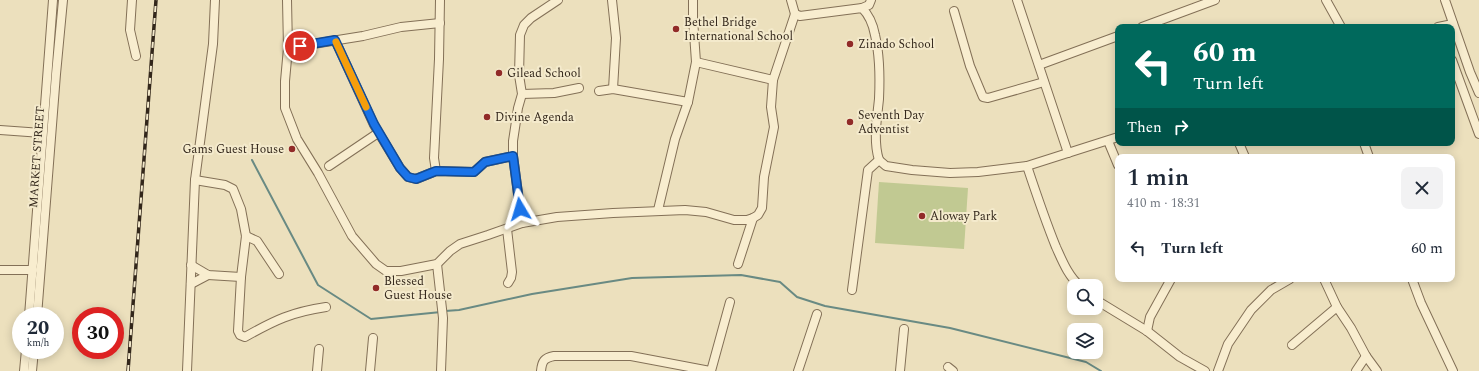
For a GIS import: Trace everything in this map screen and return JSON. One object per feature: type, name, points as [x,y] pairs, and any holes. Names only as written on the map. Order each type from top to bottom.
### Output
[{"type":"street","name":"MARKET STREET","points":[[30,307],[53,0]]},
{"type":"street","name":"MARKET STREET","points":[[38,307],[63,0]]},
{"type":"street","points":[[132,0],[130,30],[136,56]]},
{"type":"street","points":[[187,371],[195,180],[213,44],[215,0]]},
{"type":"street","points":[[287,0],[288,48],[285,81],[285,108],[297,139],[318,173],[352,236],[376,264],[386,271],[401,271],[437,264],[450,251],[460,244],[522,223],[557,218],[658,210],[706,212],[734,220],[747,220],[758,215],[762,208],[764,177],[774,127],[770,107],[774,80],[796,14],[791,0]]},
{"type":"street","points":[[436,171],[434,158],[440,0]]},
{"type":"street","points":[[522,223],[513,156],[513,141],[518,108],[522,94],[519,75],[520,35],[524,25],[531,18],[558,0]]},
{"type":"street","points":[[612,0],[616,38],[613,89]]},
{"type":"street","points":[[658,210],[676,139],[688,102],[696,62],[693,0]]},
{"type":"street","points":[[796,14],[800,16],[862,8],[869,5],[871,0]]},
{"type":"street","points":[[1017,0],[1068,153]]},
{"type":"street","points":[[1150,24],[1214,0]]},
{"type":"street","points":[[1326,0],[1338,24]]},
{"type":"street","points":[[1445,0],[1453,24]]},
{"type":"street","points":[[862,8],[868,14],[873,24],[879,55],[880,82],[876,149],[880,160],[886,166],[950,173],[978,172],[1027,166],[1115,139]]},
{"type":"street","points":[[954,11],[970,66],[983,97],[988,98],[1044,82]]},
{"type":"street","points":[[288,48],[362,36],[401,27],[440,23]]},
{"type":"street","points":[[1455,29],[1479,93]]},
{"type":"street","points":[[1039,65],[1115,37]]},
{"type":"street","points":[[335,40],[378,133],[400,168],[408,177],[416,179],[436,171],[474,172],[485,162],[513,156]]},
{"type":"street","points":[[696,62],[774,80]]},
{"type":"street","points":[[1455,68],[1479,134]]},
{"type":"street","points":[[522,94],[554,93],[579,88]]},
{"type":"street","points":[[599,91],[613,89],[688,102]]},
{"type":"street","points":[[0,130],[42,133]]},
{"type":"street","points":[[329,166],[378,133]]},
{"type":"street","points":[[1108,141],[1115,158]]},
{"type":"street","points":[[852,290],[868,170],[880,160]]},
{"type":"street","points":[[1027,166],[1046,223],[1063,262],[1073,279]]},
{"type":"street","points":[[195,180],[226,185],[233,189],[241,209],[246,236],[241,277],[238,331],[242,336],[245,337],[267,324],[293,313],[326,306]]},
{"type":"street","points":[[738,264],[753,218]]},
{"type":"street","points":[[506,229],[512,272],[508,283]]},
{"type":"street","points":[[246,236],[257,240],[279,274]]},
{"type":"street","points":[[437,264],[443,318],[441,371]]},
{"type":"street","points":[[191,265],[208,275],[241,277]]},
{"type":"street","points":[[0,270],[33,270]]},
{"type":"street","points":[[191,284],[208,275]]},
{"type":"street","points":[[1147,331],[1150,317],[1169,282]]},
{"type":"street","points":[[1218,371],[1228,344],[1251,310],[1271,290],[1285,282]]},
{"type":"street","points":[[1325,282],[1337,307],[1351,328],[1366,356],[1377,371]]},
{"type":"street","points":[[1413,282],[1421,303],[1453,371]]},
{"type":"street","points":[[541,371],[541,363],[546,357],[631,356],[678,368],[711,371],[730,302]]},
{"type":"street","points":[[1103,304],[1147,331],[1180,357],[1205,371]]},
{"type":"street","points":[[1292,345],[1337,307]]},
{"type":"street","points":[[798,371],[817,314]]},
{"type":"street","points":[[900,371],[904,329]]},
{"type":"street","points":[[370,371],[373,338]]},
{"type":"street","points":[[317,371],[319,349]]},
{"type":"street","points":[[1356,371],[1366,356]]},
{"type":"street","points":[[24,371],[25,359]]},
{"type":"street","points":[[32,371],[33,359]]},
{"type":"green space","name":"Aloway Park","points":[[879,182],[968,188],[964,249],[875,243]]},
{"type":"waterway","points":[[252,160],[318,285],[371,319],[441,312]]},
{"type":"waterway","points":[[445,311],[459,310],[532,294],[632,278],[741,275],[780,282],[797,297],[825,306],[950,328],[1086,362],[1101,371]]},
{"type":"railway","points":[[128,371],[156,0]]},
{"type":"slow traffic","points":[[336,42],[366,107]]},
{"type":"place","name":"Bethel Bridge International School","points":[[676,29]]},
{"type":"place","name":"Zinado School","points":[[850,44]]},
{"type":"place","name":"Gilead School","points":[[499,73]]},
{"type":"place","name":"Divine Agenda","points":[[487,117]]},
{"type":"place","name":"Seventh Day Adventist","points":[[850,122]]},
{"type":"place","name":"Gams Guest House","points":[[292,149]]},
{"type":"place","name":"Aloway Park","points":[[922,216]]},
{"type":"place","name":"Blessed Guest House","points":[[376,288]]},
{"type":"route","points":[[300,46],[335,40],[378,133],[400,168],[408,177],[416,179],[436,171],[474,172],[485,162],[513,156],[520,209]]}]
